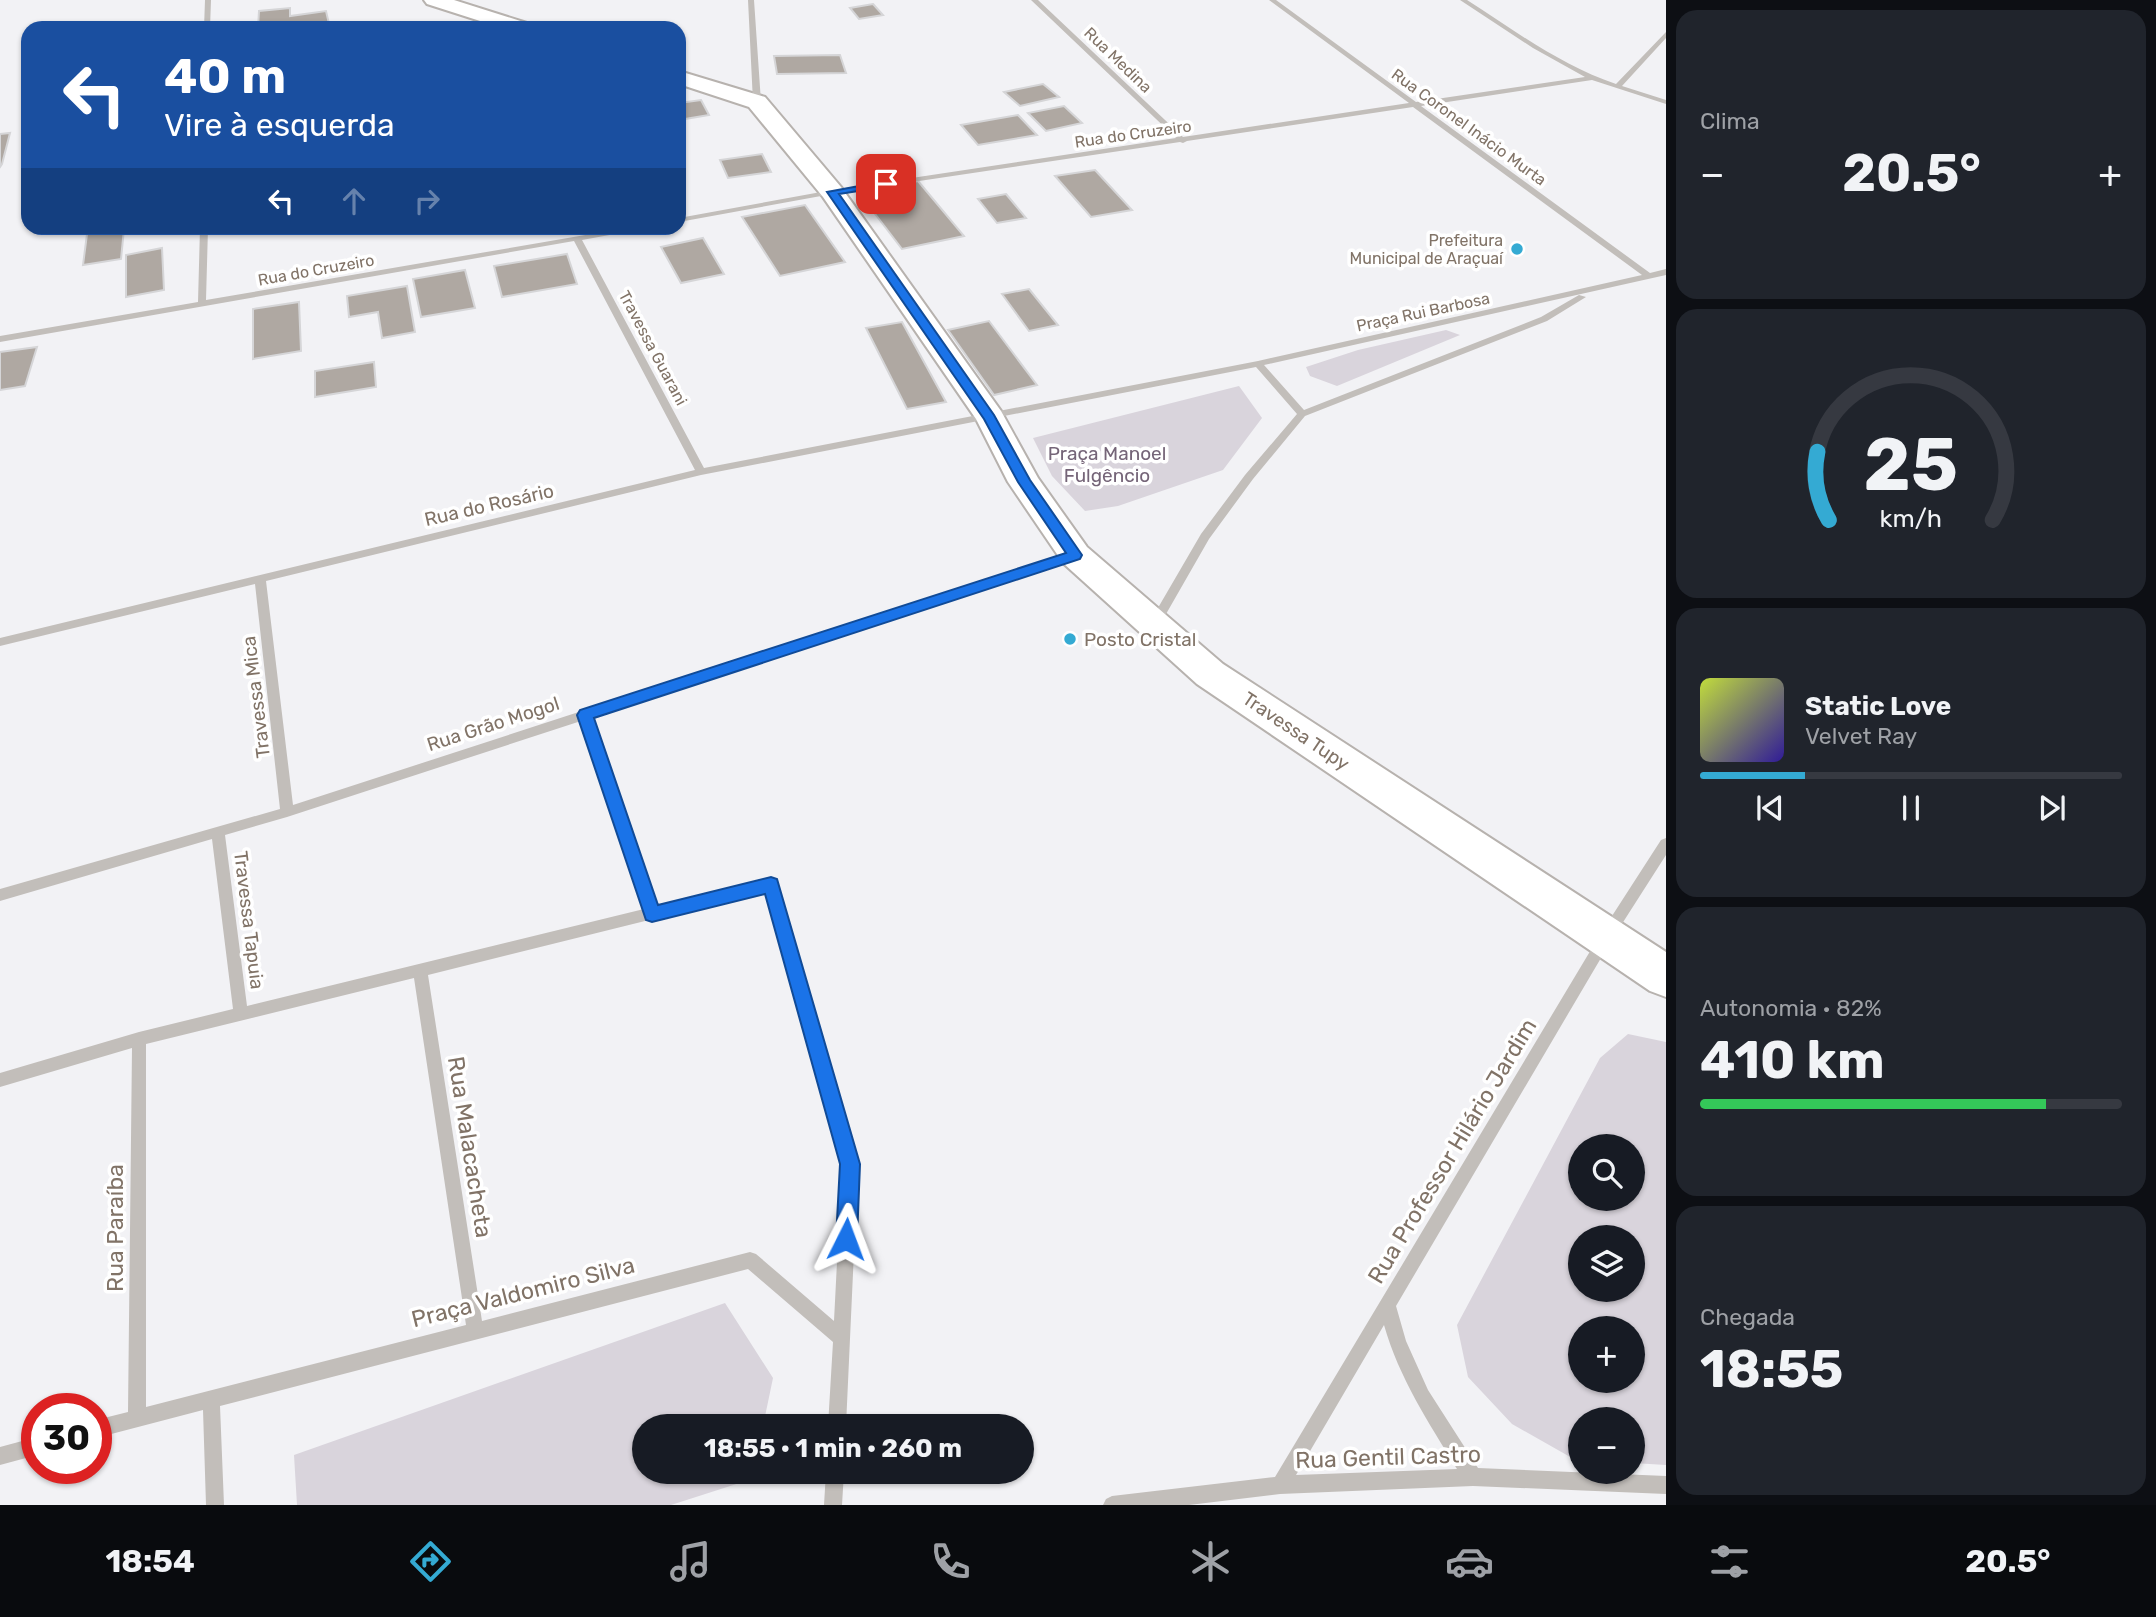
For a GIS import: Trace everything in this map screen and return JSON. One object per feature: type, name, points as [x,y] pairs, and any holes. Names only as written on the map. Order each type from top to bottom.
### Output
[{"type":"main road","points":[[434,0],[501,21]]},
{"type":"main road","points":[[686,79],[757,102]]},
{"type":"main road","name":"Travessa Tupy","points":[[757,102],[832,192],[990,418],[1024,482],[1075,555],[1210,674],[1666,978]]},
{"type":"street","points":[[207,21],[208,0]]},
{"type":"street","points":[[751,0],[757,102]]},
{"type":"street","name":"Rua Medina","points":[[1034,0],[1183,141]]},
{"type":"street","name":"Rua Coronel Inácio Murta","points":[[1272,0],[1649,276]]},
{"type":"street","points":[[1463,0],[1535,47],[1592,78],[1666,102]]},
{"type":"street","points":[[1617,87],[1666,34]]},
{"type":"street","name":"Rua do Cruzeiro","points":[[686,219],[832,192],[1592,78]]},
{"type":"street","points":[[202,304],[204,235]]},
{"type":"street","name":"Rua do Cruzeiro","points":[[0,339],[599,235]]},
{"type":"street","name":"Travessa Guarani","points":[[577,239],[701,472]]},
{"type":"street","points":[[1649,276],[1666,272]]},
{"type":"street","name":"Praça Rui Barbosa","points":[[1258,364],[1649,276]]},
{"type":"street","name":"Praça Rui Barbosa","points":[[1302,414],[1544,319],[1594,290]]},
{"type":"street","points":[[990,418],[1258,364],[1302,414],[1249,477],[1205,537],[1154,625]]},
{"type":"street","name":"Rua do Rosário","points":[[0,642],[701,472],[990,418]]},
{"type":"street","name":"Rua Grão Mogol","points":[[0,894],[287,812],[1075,555]]},
{"type":"street","name":"Travessa Mica","points":[[260,578],[287,812]]},
{"type":"street","points":[[585,715],[652,914]]},
{"type":"street","name":"Travessa Tapuia","points":[[218,832],[242,1014]]},
{"type":"street","name":"Rua Professor Hilário Jardim","points":[[1280,1485],[1605,937],[1666,844]]},
{"type":"street","points":[[0,1080],[139,1039],[771,884],[850,1164],[838,1414]]},
{"type":"street","name":"Rua Malacacheta","points":[[420,970],[475,1330]]},
{"type":"street","name":"Rua Paraíba","points":[[137,1418],[139,1039]]},
{"type":"street","name":"Praça Valdomiro Silva","points":[[112,1425],[750,1260],[841,1338]]},
{"type":"street","points":[[1387,1305],[1398,1343],[1422,1396],[1473,1478]]},
{"type":"street","points":[[211,1398],[215,1505]]},
{"type":"street","points":[[0,1456],[21,1450]]},
{"type":"street","name":"Rua Gentil Castro","points":[[1112,1505],[1280,1485],[1473,1478],[1666,1485]]},
{"type":"street","points":[[833,1505],[834,1484]]},
{"type":"green space","points":[[1446,330],[1460,335],[1337,386],[1310,376],[1306,367],[1358,350]]},
{"type":"green space","name":"Praça Manoel Fulgêncio","points":[[1239,386],[1262,418],[1223,470],[1118,506],[1085,511],[1052,476],[1033,438]]},
{"type":"green space","points":[[1628,1034],[1666,1042],[1666,1465],[1645,1464],[1645,1407],[1568,1407],[1568,1456],[1512,1424],[1468,1377],[1457,1325],[1600,1058]]},
{"type":"green space","points":[[725,1303],[773,1378],[766,1414],[632,1414],[632,1484],[736,1484],[671,1505],[297,1505],[294,1455]]},
{"type":"building","points":[[873,4],[883,15],[859,19],[850,8]]},
{"type":"building","points":[[290,8],[290,16],[326,11],[328,21],[258,21],[259,11]]},
{"type":"building","points":[[840,55],[846,73],[777,74],[774,56]]},
{"type":"building","points":[[1043,84],[1059,97],[1020,106],[1004,92]]},
{"type":"building","points":[[701,100],[709,115],[686,119],[686,102]]},
{"type":"building","points":[[1064,106],[1082,123],[1046,131],[1028,113]]},
{"type":"building","points":[[1018,115],[1037,135],[978,145],[961,125]]},
{"type":"building","points":[[10,133],[2,164],[0,167],[0,134]]},
{"type":"building","points":[[762,154],[771,172],[728,178],[720,160]]},
{"type":"building","points":[[1095,170],[1132,210],[1091,217],[1055,176]]},
{"type":"building","points":[[918,181],[964,236],[902,249],[859,193]]},
{"type":"building","points":[[1006,194],[1026,218],[997,223],[978,199]]},
{"type":"building","points":[[805,205],[845,262],[780,276],[742,217]]},
{"type":"building","points":[[87,235],[123,235],[121,259],[83,265]]},
{"type":"building","points":[[703,238],[724,274],[681,283],[661,247]]},
{"type":"building","points":[[162,248],[164,290],[126,297],[126,255]]},
{"type":"building","points":[[567,254],[577,284],[502,297],[494,266]]},
{"type":"building","points":[[465,270],[475,308],[421,317],[413,279]]},
{"type":"building","points":[[407,286],[415,332],[382,338],[378,312],[349,317],[347,296]]},
{"type":"building","points":[[1029,289],[1058,325],[1029,331],[1002,294]]},
{"type":"building","points":[[299,302],[301,351],[253,359],[253,309]]},
{"type":"building","points":[[989,321],[1037,385],[994,395],[948,330]]},
{"type":"building","points":[[902,322],[946,402],[907,409],[866,328]]},
{"type":"building","points":[[37,347],[25,386],[0,390],[0,352]]},
{"type":"building","points":[[374,362],[376,387],[315,397],[315,371]]},
{"type":"place","name":"Prefeitura Municipal de Araçuaí","points":[[1517,249]]},
{"type":"place","name":"Posto Cristal","points":[[1070,639]]},
{"type":"route","points":[[846,1239],[850,1164],[771,884],[652,914],[585,715],[1075,555],[1024,482],[990,418],[832,192],[886,184]]}]
